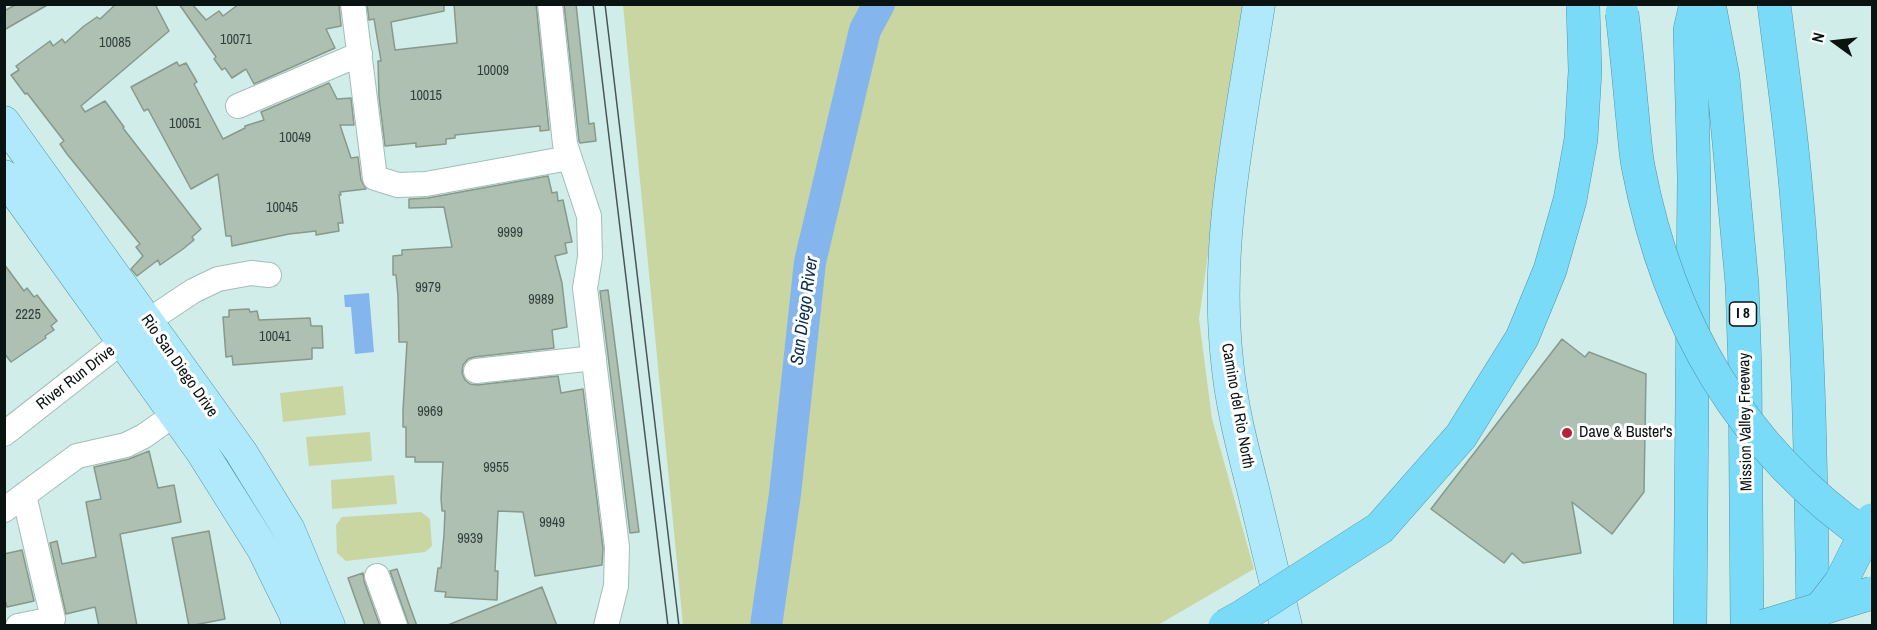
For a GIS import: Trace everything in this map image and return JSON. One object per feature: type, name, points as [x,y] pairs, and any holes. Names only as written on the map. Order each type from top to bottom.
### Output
[{"type":"highway","points":[[1690,626],[1694,212],[1690,30],[1696,4]]},
{"type":"highway","name":"Mission Valley Freeway","points":[[1709,4],[1723,77],[1742,284],[1748,626]]},
{"type":"highway","points":[[1773,4],[1792,150],[1803,291],[1810,447],[1813,626]]},
{"type":"highway","points":[[1225,626],[1380,528],[1461,436],[1522,338],[1550,270],[1570,200],[1580,149],[1585,71],[1583,5]]},
{"type":"highway","points":[[1622,9],[1637,164],[1652,232],[1677,304],[1711,369],[1750,429],[1790,472],[1838,516],[1872,540]]},
{"type":"highway","points":[[1808,626],[1841,582],[1872,520]]},
{"type":"highway","points":[[1764,626],[1872,593]]},
{"type":"main road","name":"Camino del Rio North","points":[[1259,4],[1229,203],[1223,281],[1224,321],[1235,414],[1286,626]]},
{"type":"main road","name":"Rio San Diego Drive","points":[[4,122],[240,452],[289,530],[328,626]]},
{"type":"main road","name":"Rio San Diego Drive","points":[[4,176],[202,452],[263,549],[295,614],[298,626]]},
{"type":"street","points":[[353,4],[375,178],[398,185],[426,184],[569,158]]},
{"type":"street","points":[[550,4],[565,144],[589,216],[590,257],[585,288],[617,547],[616,586],[606,626]]},
{"type":"street","points":[[238,106],[360,54]]},
{"type":"street","name":"River Run Drive","points":[[4,434],[148,321],[193,291],[218,279],[251,273],[269,274]]},
{"type":"street","points":[[476,371],[594,358]]},
{"type":"street","points":[[4,510],[77,456],[126,445],[144,436],[175,414]]},
{"type":"street","points":[[18,626],[53,619],[24,495]]},
{"type":"street","points":[[377,576],[395,626]]},
{"type":"green space","points":[[623,5],[1243,5],[1199,319],[1212,419],[1254,569],[1158,625],[683,625]]},
{"type":"green space","points":[[343,386],[346,415],[283,422],[280,393]]},
{"type":"green space","points":[[370,432],[372,461],[309,466],[306,437]]},
{"type":"green space","points":[[394,475],[397,504],[332,509],[331,480]]},
{"type":"green space","points":[[421,512],[430,519],[432,546],[425,552],[346,561],[337,553],[336,525],[342,517]]},
{"type":"water","points":[[369,293],[374,352],[355,354],[351,307],[345,307],[344,295]]},
{"type":"building","points":[[17,4],[49,4],[4,30],[4,11]]},
{"type":"building","points":[[116,4],[155,4],[169,31],[81,106],[85,112],[105,101],[201,229],[192,237],[194,240],[183,249],[160,265],[158,260],[137,276],[131,269],[143,256],[136,247],[140,244],[67,154],[60,144],[64,141],[11,75],[19,70],[16,66],[50,41],[53,46],[62,39],[65,43],[97,17],[100,19]]},
{"type":"building","points":[[179,4],[192,4],[206,20],[219,11],[223,16],[239,4],[339,4],[341,26],[326,29],[335,48],[254,84],[246,69],[232,78],[225,68],[222,70],[214,59],[216,57]]},
{"type":"building","points":[[367,4],[444,4],[444,11],[391,22],[395,50],[457,43],[454,4],[536,4],[549,130],[540,131],[540,126],[455,135],[455,138],[446,139],[446,144],[416,147],[416,143],[385,146],[379,97],[378,61],[381,61],[374,19],[369,20]]},
{"type":"building","points":[[564,4],[576,4],[589,124],[594,123],[596,141],[580,143],[579,141]]},
{"type":"building","points":[[177,62],[179,66],[186,63],[197,82],[194,84],[223,139],[245,126],[264,120],[261,112],[329,83],[337,99],[351,98],[354,125],[340,125],[351,158],[358,157],[361,180],[366,189],[340,192],[343,223],[338,223],[339,231],[316,235],[316,231],[289,234],[232,246],[231,236],[226,236],[218,174],[191,189],[148,109],[144,111],[131,87]]},
{"type":"building","points":[[548,176],[552,193],[557,192],[558,201],[563,200],[572,242],[565,243],[567,253],[555,256],[562,283],[567,327],[552,330],[554,348],[474,357],[468,359],[463,365],[462,373],[470,384],[477,385],[558,376],[561,393],[583,389],[603,548],[602,565],[535,576],[523,512],[498,511],[495,571],[498,571],[497,600],[445,597],[446,592],[435,591],[438,568],[441,568],[444,535],[445,511],[442,511],[441,498],[443,462],[415,462],[415,457],[406,457],[406,427],[403,427],[403,410],[407,342],[399,342],[398,296],[396,275],[393,275],[393,256],[402,255],[402,250],[452,247],[444,207],[409,208],[409,199],[428,198]]},
{"type":"building","points":[[4,264],[24,291],[27,288],[34,297],[37,295],[57,321],[51,326],[54,330],[45,336],[46,338],[11,362],[4,353]]},
{"type":"building","points":[[608,290],[639,532],[630,533],[600,291]]},
{"type":"building","points":[[249,309],[250,312],[257,311],[259,320],[310,318],[311,326],[322,326],[323,348],[312,348],[312,359],[233,365],[232,356],[226,357],[223,317],[229,317],[229,310]]},
{"type":"building","name":"Dave & Buster's","points":[[1562,339],[1585,357],[1589,352],[1646,374],[1644,492],[1612,534],[1572,502],[1581,553],[1523,563],[1512,553],[1504,563],[1431,509]]},
{"type":"building","points":[[149,451],[158,488],[174,485],[181,522],[120,534],[137,626],[99,626],[95,607],[66,614],[50,543],[57,541],[62,564],[96,557],[86,502],[101,499],[94,467],[129,459]]},
{"type":"building","points":[[209,531],[225,619],[189,626],[172,538]]},
{"type":"building","points":[[22,550],[34,601],[7,607],[4,597],[4,554]]},
{"type":"building","points":[[397,569],[417,626],[409,626],[390,571]]},
{"type":"building","points":[[363,573],[380,626],[365,626],[348,578]]},
{"type":"building","points":[[542,587],[557,626],[448,625]]},
{"type":"waterway","name":"San Diego River","points":[[766,626],[785,494],[810,262],[865,30],[879,4]]},
{"type":"tram line","points":[[593,4],[668,626]]},
{"type":"tram line","points":[[605,4],[679,626]]},
{"type":"place","name":"Dave & Buster's","points":[[1567,433]]}]
